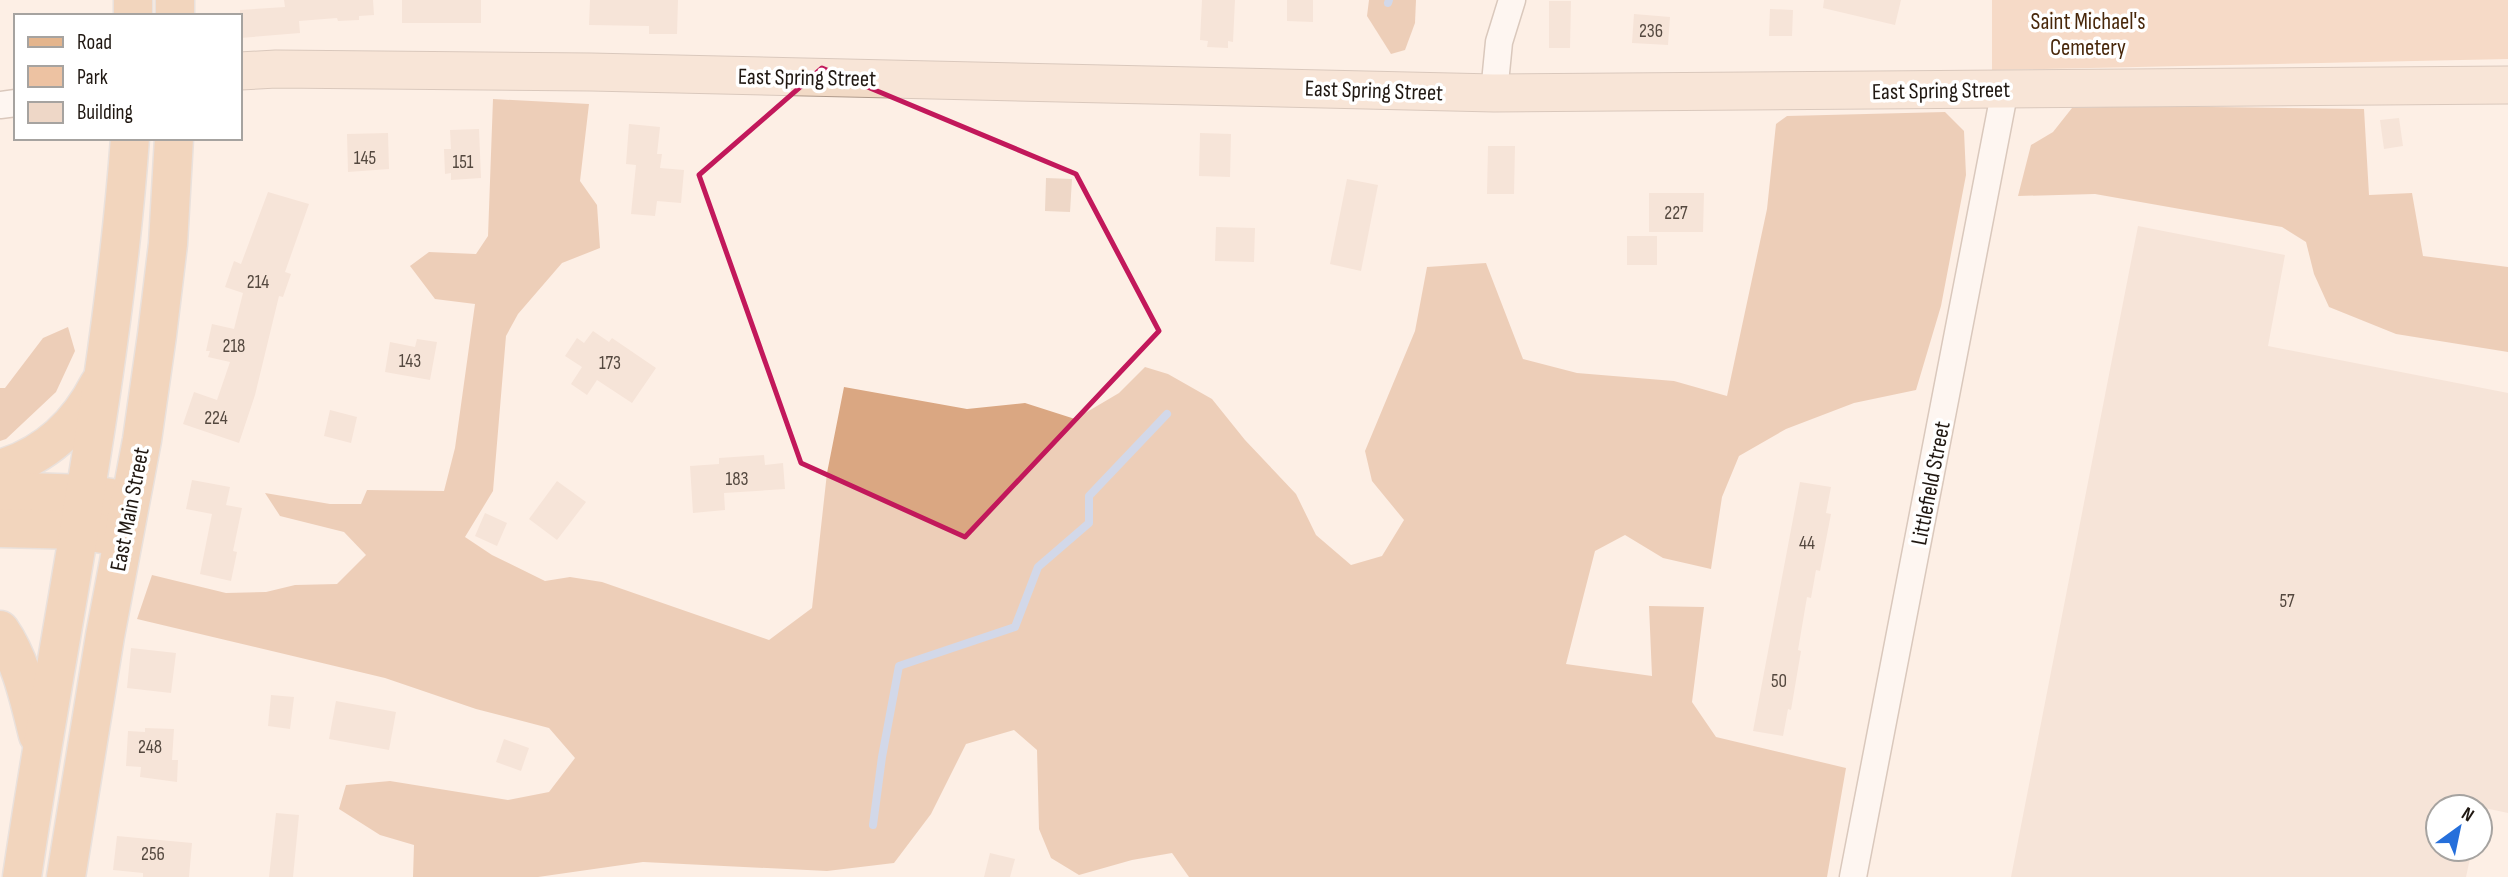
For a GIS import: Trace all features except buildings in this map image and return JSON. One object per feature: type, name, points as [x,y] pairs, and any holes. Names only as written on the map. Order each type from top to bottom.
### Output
[{"type":"main road","name":"East Spring Street","points":[[242,72],[276,69],[604,72],[1494,93],[2508,85]]},
{"type":"main road","name":"East Main Street","points":[[22,877],[105,373],[124,221],[130,140]]},
{"type":"main road","name":"East Main Street","points":[[66,877],[157,335],[168,244],[174,140]]},
{"type":"main road","points":[[0,469],[40,452],[74,424],[105,373]]},
{"type":"main road","points":[[0,491],[82,512],[126,519]]},
{"type":"main road","points":[[0,528],[82,512]]},
{"type":"main road","points":[[0,629],[10,644],[26,689],[42,749]]},
{"type":"street","points":[[1494,93],[1499,42],[1512,0]]},
{"type":"street","name":"Littlefield Street","points":[[1853,877],[2005,89]]},
{"type":"highlighted area","points":[[822,68],[1076,174],[1159,331],[965,537],[801,463],[699,175]]},
{"type":"green space","name":"Saint Michael's Cemetery","points":[[1992,0],[2508,0],[2508,59],[1992,70]]},
{"type":"shaded area","points":[[1369,0],[1416,0],[1415,23],[1405,50],[1391,54],[1367,16]]},
{"type":"shaded area","points":[[493,99],[589,104],[580,181],[597,205],[600,248],[562,263],[518,314],[506,336],[493,491],[465,537],[492,555],[545,581],[570,577],[602,582],[769,640],[812,608],[827,473],[844,387],[967,409],[1025,403],[1075,419],[1119,393],[1145,367],[1168,374],[1212,399],[1245,440],[1296,494],[1316,535],[1351,565],[1382,556],[1404,520],[1372,481],[1365,451],[1415,331],[1427,267],[1486,263],[1523,359],[1577,373],[1674,381],[1727,396],[1767,209],[1776,124],[1787,116],[1945,112],[1964,131],[1966,175],[1941,306],[1916,390],[1854,403],[1786,429],[1739,456],[1722,497],[1711,569],[1663,558],[1625,535],[1595,551],[1566,664],[1652,676],[1649,606],[1704,607],[1692,702],[1716,737],[1846,768],[1827,877],[1189,877],[1172,853],[1132,860],[1079,875],[1051,858],[1039,829],[1037,750],[1014,730],[966,744],[931,814],[894,863],[827,871],[643,862],[538,877],[413,877],[414,845],[380,835],[339,809],[346,785],[390,781],[508,800],[549,792],[575,758],[549,728],[476,709],[385,678],[137,619],[152,575],[226,593],[266,592],[295,585],[337,584],[366,555],[344,532],[280,516],[265,493],[330,504],[361,504],[367,490],[444,491],[455,448],[475,304],[435,299],[410,266],[429,252],[476,254],[488,236]]},
{"type":"shaded area","points":[[2137,106],[2364,109],[2369,195],[2412,193],[2423,256],[2508,267],[2508,352],[2396,334],[2329,307],[2314,274],[2306,242],[2282,227],[2095,194],[2018,196],[2031,145],[2053,132],[2072,108]]},
{"type":"shaded area","points":[[68,327],[75,351],[56,392],[6,439],[0,441],[0,388],[5,388],[43,338]]},
{"type":"waterway","points":[[873,825],[899,666],[1015,627],[1038,567],[1089,523],[1089,496],[1167,414]]}]
